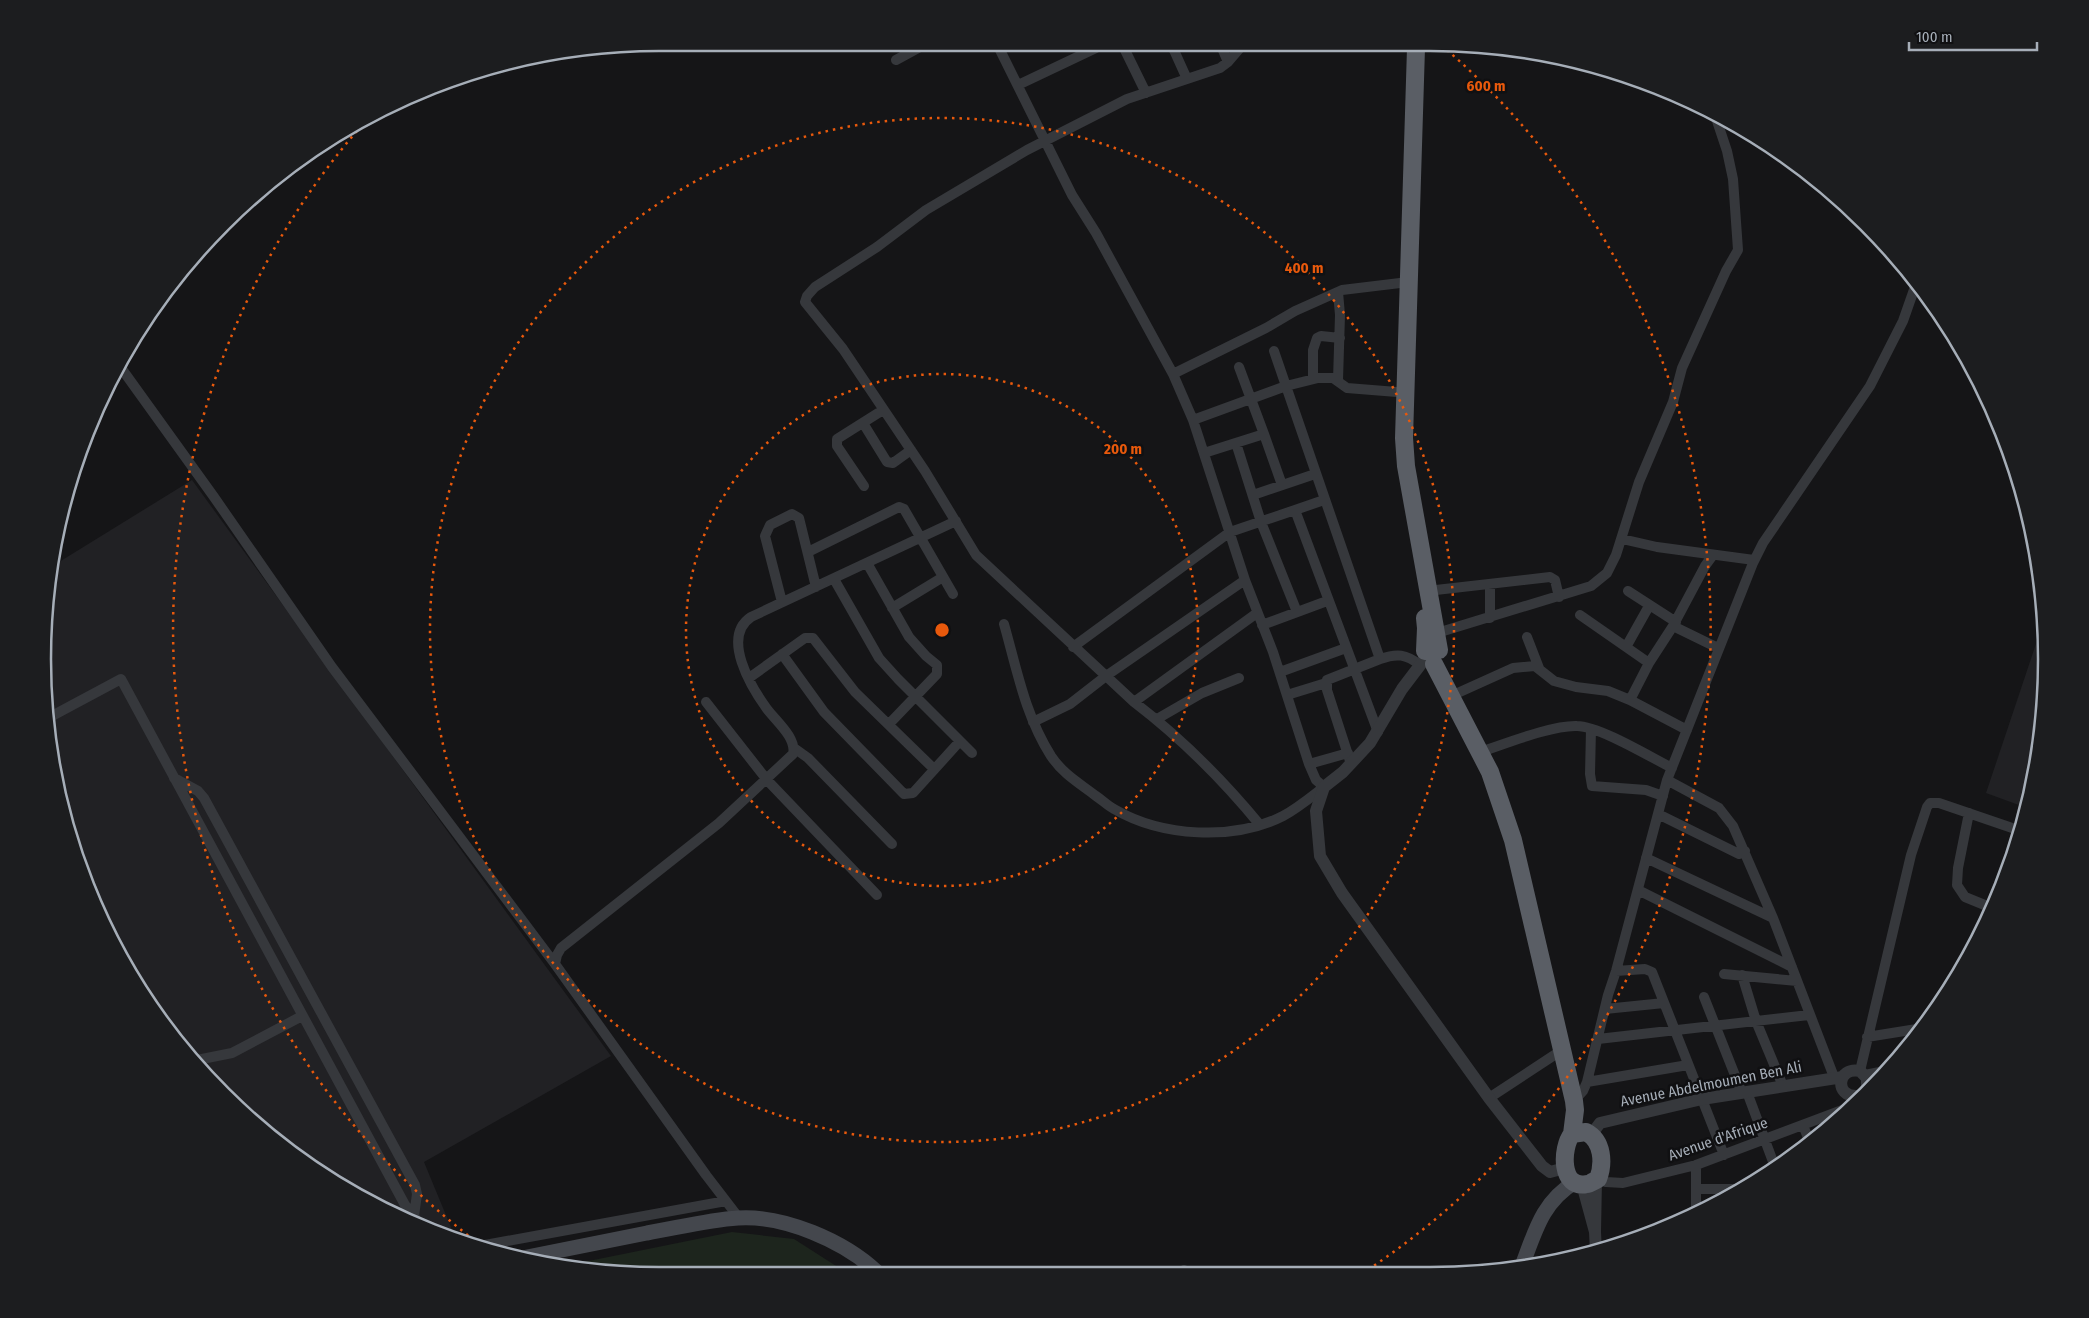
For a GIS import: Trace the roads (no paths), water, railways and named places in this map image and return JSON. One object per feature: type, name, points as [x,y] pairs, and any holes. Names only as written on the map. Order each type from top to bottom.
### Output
[{"type":"highway","points":[[1408,51],[1396,426],[1398,467],[1410,543],[1430,654],[1490,772],[1513,840],[1575,1105],[1599,1147],[1601,1154],[1601,1168],[1580,1178],[1565,1149],[1572,1134],[1575,1105]]},
{"type":"highway","points":[[1416,51],[1404,438],[1406,466],[1427,591],[1430,654]]},
{"type":"highway","points":[[1572,1134],[1586,1132],[1591,1135]]},
{"type":"main road","points":[[1525,1259],[1541,1218],[1557,1194],[1580,1178]]},
{"type":"main road","points":[[537,1254],[707,1222],[739,1218],[772,1221],[800,1228],[856,1254],[871,1267]]},
{"type":"street","points":[[896,60],[912,51]]},
{"type":"street","points":[[1001,51],[1072,195],[1096,233],[1173,374],[1193,420],[1245,580],[1280,672],[1309,764],[1316,780],[1324,788]]},
{"type":"street","points":[[1018,86],[1090,51]]},
{"type":"street","points":[[1126,51],[1146,92]]},
{"type":"street","points":[[1174,51],[1188,79]]},
{"type":"street","points":[[1223,51],[1228,62]]},
{"type":"street","points":[[1237,51],[1220,68],[1127,99],[1090,116],[1020,154],[926,210],[877,247],[815,287],[807,296],[806,302],[842,349],[884,410],[981,561],[1073,647],[1134,702],[1157,719],[1210,769],[1260,825]]},
{"type":"street","points":[[1004,624],[1015,672],[1038,734],[1062,771],[1114,809],[1157,825],[1203,834],[1240,830],[1260,825],[1282,816],[1324,788],[1350,758],[1378,732],[1402,689],[1430,654],[1490,618],[1591,586],[1600,581],[1607,573],[1622,539],[1640,482],[1673,402],[1682,368],[1726,271],[1738,250],[1733,179],[1727,151],[1718,124]]},
{"type":"street","points":[[1173,374],[1266,328],[1295,311],[1338,292],[1400,283]]},
{"type":"street","points":[[1575,1105],[1587,1082],[1667,780],[1754,560],[1763,543],[1870,386],[1903,321],[1914,291]]},
{"type":"street","points":[[1338,292],[1340,338],[1338,380]]},
{"type":"street","points":[[1313,379],[1313,350],[1317,338],[1321,336],[1340,338]]},
{"type":"street","points":[[1274,351],[1380,659]]},
{"type":"street","points":[[1239,368],[1282,485]]},
{"type":"street","points":[[124,372],[214,496],[332,667],[555,964],[739,1218]]},
{"type":"street","points":[[1193,420],[1286,386],[1313,379],[1333,378],[1347,388],[1397,392]]},
{"type":"street","points":[[864,486],[837,446],[837,439],[884,410]]},
{"type":"street","points":[[863,423],[887,462],[893,463],[911,450]]},
{"type":"street","points":[[1204,453],[1264,434]]},
{"type":"street","points":[[1236,443],[1261,522],[1297,612]]},
{"type":"street","points":[[1253,495],[1315,474]]},
{"type":"street","points":[[1073,647],[1230,532],[1324,500]]},
{"type":"street","points":[[808,552],[899,507],[904,509],[953,594]]},
{"type":"street","points":[[1294,510],[1378,732]]},
{"type":"street","points":[[782,602],[766,540],[767,528],[773,522],[790,514],[796,514],[799,518],[816,586]]},
{"type":"street","points":[[892,844],[808,758],[794,748],[792,742],[761,699],[749,678],[738,645],[739,631],[744,622],[751,617],[956,521]]},
{"type":"street","points":[[1622,539],[1657,547],[1754,560]]},
{"type":"street","points":[[1630,700],[1713,555]]},
{"type":"street","points":[[867,563],[909,637],[938,667],[937,674],[889,724]]},
{"type":"street","points":[[892,608],[943,577]]},
{"type":"street","points":[[1427,591],[1550,577],[1555,580],[1559,596]]},
{"type":"street","points":[[834,578],[879,658],[972,753]]},
{"type":"street","points":[[1033,722],[1070,704],[1106,676],[1199,614],[1245,580]]},
{"type":"street","points":[[1490,585],[1490,618]]},
{"type":"street","points":[[1628,591],[1674,624],[1718,648]]},
{"type":"street","points":[[1262,625],[1327,601]]},
{"type":"street","points":[[1626,647],[1649,606]]},
{"type":"street","points":[[1134,702],[1257,613]]},
{"type":"street","points":[[1580,615],[1650,663]]},
{"type":"street","points":[[1527,637],[1539,668],[1547,677],[1576,687],[1608,691],[1630,700],[1687,730]]},
{"type":"street","points":[[749,678],[805,638],[813,638],[855,692],[934,769]]},
{"type":"street","points":[[1280,672],[1346,648]]},
{"type":"street","points":[[782,654],[824,712],[902,793],[911,794],[960,741]]},
{"type":"street","points":[[1287,695],[1326,683],[1330,678],[1380,659],[1400,654],[1406,656],[1430,654]]},
{"type":"street","points":[[1452,696],[1513,668],[1530,666],[1539,668]]},
{"type":"street","points":[[1157,719],[1202,693],[1240,678]]},
{"type":"street","points":[[54,715],[121,679],[302,1016],[405,1205],[412,1214]]},
{"type":"street","points":[[1326,683],[1350,758]]},
{"type":"street","points":[[706,702],[767,780],[877,895]]},
{"type":"street","points":[[1480,752],[1562,727],[1578,726],[1591,729],[1672,768]]},
{"type":"street","points":[[1591,729],[1590,774],[1592,786],[1646,790],[1663,796]]},
{"type":"street","points":[[555,964],[561,948],[719,824],[791,757],[794,748]]},
{"type":"street","points":[[1309,764],[1350,758]]},
{"type":"street","points":[[173,777],[198,790],[209,806],[415,1185],[417,1194],[414,1215]]},
{"type":"street","points":[[1667,780],[1719,808],[1734,826],[1773,918],[1809,1015],[1842,1087],[1850,1098]]},
{"type":"street","points":[[1324,788],[1316,811],[1318,845],[1322,861],[1488,1098],[1544,1169],[1580,1178],[1595,1232],[1596,1243]]},
{"type":"street","points":[[1866,1080],[1867,1037],[1911,855],[1927,807],[1930,803],[1939,803],[2013,828]]},
{"type":"street","points":[[1969,813],[1958,868],[1957,885],[1965,897],[1985,905]]},
{"type":"street","points":[[1658,814],[1739,854],[1745,851]]},
{"type":"street","points":[[1646,858],[1773,918]]},
{"type":"street","points":[[1638,890],[1792,968]]},
{"type":"street","points":[[1616,971],[1645,969],[1651,971],[1724,1155]]},
{"type":"street","points":[[1724,974],[1797,981]]},
{"type":"street","points":[[1742,975],[1756,1021],[1783,1086]]},
{"type":"street","points":[[1704,997],[1772,1161]]},
{"type":"street","points":[[1605,1009],[1664,1004]]},
{"type":"street","points":[[1598,1039],[1809,1015]]},
{"type":"street","points":[[201,1059],[232,1053],[302,1016]]},
{"type":"street","points":[[1867,1037],[1911,1030]]},
{"type":"street","points":[[1488,1098],[1562,1050]]},
{"type":"street","points":[[1587,1082],[1688,1065]]},
{"type":"street","name":"Avenue Abdelmoumen Ben Ali","points":[[1591,1135],[1600,1123],[1702,1100],[1839,1077],[1850,1071],[1866,1080]]},
{"type":"street","name":"Avenue d'Afrique","points":[[1580,1178],[1623,1183],[1696,1166],[1834,1113]]},
{"type":"street","points":[[1803,1125],[1807,1135]]},
{"type":"street","points":[[1696,1166],[1696,1205]]},
{"type":"street","points":[[1696,1188],[1727,1189]]},
{"type":"street","points":[[494,1243],[726,1200]]}]
